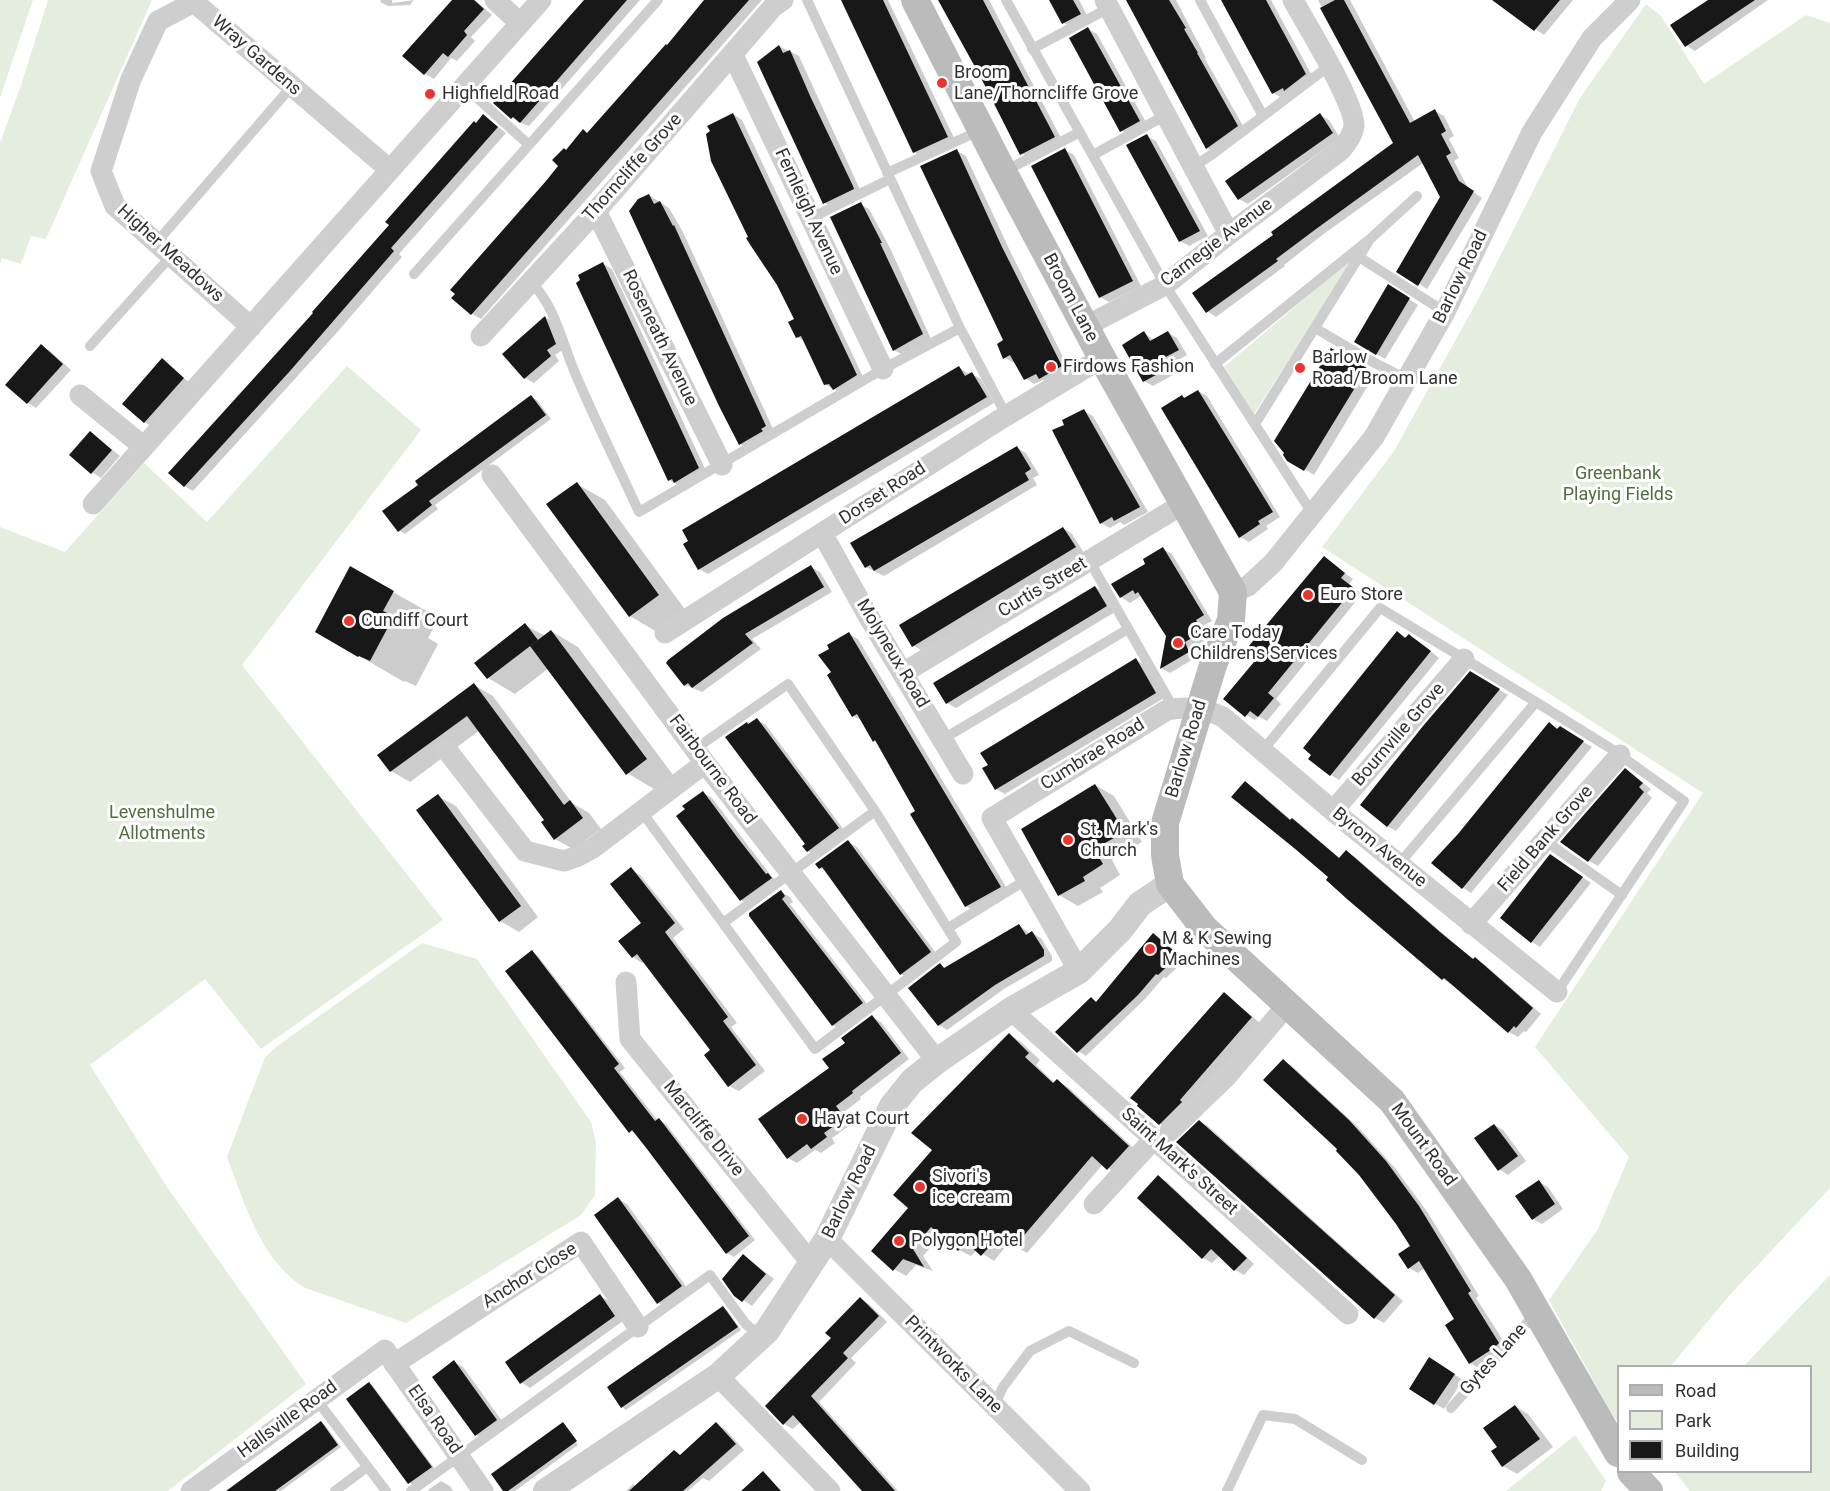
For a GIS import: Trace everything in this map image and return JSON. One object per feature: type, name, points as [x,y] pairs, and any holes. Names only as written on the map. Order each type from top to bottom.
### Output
[{"type":"main road","name":"Broom Lane","points":[[915,0],[1102,358],[1233,592]]},
{"type":"main road","name":"Barlow Road","points":[[1170,884],[1165,855],[1165,822],[1187,709],[1213,665],[1231,620],[1233,592]]},
{"type":"main road","name":"Mount Road","points":[[1170,884],[1203,928],[1392,1101],[1518,1279],[1617,1451]]},
{"type":"street","points":[[495,0],[520,23]]},
{"type":"street","points":[[93,504],[541,0]]},
{"type":"street","name":"Thorncliffe Grove","points":[[481,336],[596,211],[773,7],[783,0]]},
{"type":"street","points":[[1293,0],[1329,66]]},
{"type":"street","name":"Barlow Road","points":[[1233,592],[1248,586],[1273,563],[1374,437],[1408,380],[1444,312],[1532,132],[1592,38],[1630,0]]},
{"type":"street","name":"Wray Gardens","points":[[101,171],[131,79],[158,21],[194,2],[390,170]]},
{"type":"street","points":[[1107,4],[1229,234]]},
{"type":"street","name":"Fernleigh Avenue","points":[[733,55],[884,369]]},
{"type":"street","name":"Carnegie Avenue","points":[[1086,326],[1165,285],[1341,150],[1354,129],[1354,119],[1329,66]]},
{"type":"street","name":"Higher Meadows","points":[[101,171],[115,206],[251,327]]},
{"type":"street","name":"Roseneath Avenue","points":[[596,211],[722,465]]},
{"type":"street","name":"Dorset Road","points":[[665,633],[1006,415],[1102,358]]},
{"type":"street","points":[[80,395],[144,447]]},
{"type":"street","name":"Fairbourne Road","points":[[492,475],[700,756],[937,1061]]},
{"type":"street","name":"Curtis Street","points":[[903,673],[1183,504]]},
{"type":"street","name":"Molyneux Road","points":[[822,533],[963,774]]},
{"type":"street","name":"Bournville Grove","points":[[1333,811],[1464,658]]},
{"type":"street","name":"Byrom Avenue","points":[[1187,709],[1222,717],[1333,811],[1557,992]]},
{"type":"street","name":"Cumbrae Road","points":[[1026,880],[992,818],[1167,710],[1187,709]]},
{"type":"street","points":[[446,749],[525,851],[564,861],[579,856],[642,812],[700,756]]},
{"type":"street","name":"Field Bank Grove","points":[[1471,924],[1620,755]]},
{"type":"street","points":[[1026,880],[1078,971]]},
{"type":"street","name":"Barlow Road","points":[[546,1491],[718,1376],[767,1331],[827,1239],[892,1106],[912,1081],[1011,1010],[1078,971],[1120,930],[1140,904],[1170,884]]},
{"type":"street","name":"Marcliffe Drive","points":[[626,982],[630,1039],[812,1264]]},
{"type":"street","points":[[1094,1204],[1161,1135],[1227,1076],[1287,1004]]},
{"type":"street","name":"Saint Mark's Street","points":[[1011,1010],[1161,1135],[1348,1314]]},
{"type":"street","name":"Printworks Lane","points":[[827,1239],[1080,1491]]},
{"type":"street","name":"Anchor Close","points":[[390,1357],[581,1242],[638,1327]]},
{"type":"street","name":"Hallsville Road","points":[[191,1491],[316,1400],[390,1357]]},
{"type":"street","name":"Elsa Road","points":[[390,1357],[483,1491]]},
{"type":"street","points":[[718,1376],[830,1491]]},
{"type":"lane","points":[[414,274],[657,0]]},
{"type":"lane","points":[[807,0],[960,328],[1006,415]]},
{"type":"lane","points":[[1006,0],[1165,285],[1312,513]]},
{"type":"lane","points":[[1200,0],[1263,116]]},
{"type":"lane","points":[[1032,49],[1107,4]]},
{"type":"lane","points":[[1193,167],[1329,66]]},
{"type":"lane","points":[[90,346],[292,86]]},
{"type":"lane","points":[[464,86],[528,144]]},
{"type":"lane","points":[[1093,155],[1166,115]]},
{"type":"lane","points":[[811,218],[888,176],[981,130]]},
{"type":"lane","points":[[1003,172],[1080,132]]},
{"type":"lane","points":[[1215,364],[1370,239],[1417,196]]},
{"type":"lane","points":[[1255,424],[1370,239]]},
{"type":"lane","points":[[1359,257],[1444,312]]},
{"type":"lane","points":[[531,282],[543,294],[575,374],[639,512],[884,369],[960,328]]},
{"type":"lane","points":[[1315,328],[1408,380]]},
{"type":"lane","points":[[1089,560],[1167,693],[1187,709]]},
{"type":"lane","points":[[1263,750],[1380,608],[1620,755],[1684,801],[1557,992]]},
{"type":"lane","points":[[943,739],[1128,629]]},
{"type":"lane","points":[[642,812],[815,1049],[956,942],[874,811],[788,684],[700,756]]},
{"type":"lane","points":[[1399,864],[1536,702]]},
{"type":"lane","points":[[723,923],[874,811]]},
{"type":"lane","points":[[1544,840],[1622,895]]},
{"type":"lane","points":[[948,928],[1026,880]]},
{"type":"lane","points":[[411,1491],[710,1275],[745,1323],[760,1337]]},
{"type":"lane","name":"Gytes Lane","points":[[1451,1408],[1537,1312]]},
{"type":"lane","points":[[994,1406],[1003,1387],[1030,1351],[1070,1331],[1134,1363]]},
{"type":"lane","points":[[316,1400],[386,1491]]},
{"type":"lane","points":[[1227,1491],[1263,1415],[1295,1419],[1362,1460]]},
{"type":"lane","points":[[335,1491],[367,1467]]},
{"type":"green space","points":[[0,0],[33,0],[0,98]]},
{"type":"green space","points":[[48,0],[152,0],[46,239],[31,236],[21,264],[2,258],[0,264],[0,143]]},
{"type":"green space","name":"Greenbank Playing Fields","points":[[1646,4],[1661,16],[1704,84],[1806,15],[1830,23],[1830,1188],[1728,1297],[1672,1365],[1617,1365],[1617,1421],[1549,1300],[1598,1229],[1629,1157],[1535,1047],[1703,793],[1322,547],[1394,451],[1481,294],[1580,98]]},
{"type":"green space","points":[[1355,256],[1254,414],[1224,367]]},
{"type":"green space","name":"Levenshulme Allotments","points":[[347,366],[421,430],[242,665],[443,920],[261,1049],[205,979],[90,1065],[167,1187],[306,1384],[168,1491],[0,1491],[0,527],[65,552],[144,463],[207,522]]},
{"type":"green space","points":[[422,943],[477,959],[591,1122],[596,1142],[595,1195],[581,1215],[406,1323],[305,1288],[289,1276],[265,1247],[256,1230],[227,1157],[265,1057]]},
{"type":"green space","points":[[1830,1275],[1830,1491],[1690,1491],[1676,1473],[1812,1473],[1812,1365],[1745,1365]]},
{"type":"green space","points":[[1575,1435],[1606,1481],[1601,1491],[1506,1491]]},
{"type":"building","points":[[452,0],[474,0],[484,9],[464,31],[467,35],[448,57],[443,53],[424,75],[402,56]]},
{"type":"building","points":[[584,0],[627,0],[520,123],[513,117],[511,119],[493,103]]},
{"type":"building","points":[[704,0],[749,0],[471,315],[451,298],[455,294],[450,290],[558,166],[552,160],[564,148],[566,150],[583,129],[587,133],[667,45]]},
{"type":"building","points":[[841,0],[883,0],[948,137],[913,153]]},
{"type":"building","points":[[938,0],[983,0],[1055,137],[1020,155]]},
{"type":"building","points":[[1049,0],[1073,0],[1081,14],[1062,24]]},
{"type":"building","points":[[1126,0],[1169,0],[1186,28],[1184,29],[1238,126],[1206,149]]},
{"type":"building","points":[[1221,0],[1266,0],[1306,74],[1284,91],[1283,88],[1272,94]]},
{"type":"building","points":[[1335,0],[1344,0],[1410,123],[1435,109],[1446,131],[1441,134],[1451,153],[1446,156],[1459,181],[1474,191],[1418,286],[1396,272],[1440,197],[1418,155],[1206,313],[1192,293],[1273,235],[1271,232],[1393,143],[1320,8]]},
{"type":"building","points":[[1492,0],[1560,0],[1534,31]]},
{"type":"building","points":[[1708,0],[1755,0],[1685,47],[1670,25]]},
{"type":"building","points":[[1088,27],[1140,121],[1120,132],[1069,38]]},
{"type":"building","points":[[779,45],[783,53],[790,50],[854,189],[823,204],[757,62]]},
{"type":"building","points":[[733,113],[857,375],[833,390],[829,384],[824,385],[801,336],[796,338],[788,322],[794,319],[777,285],[746,238],[748,237],[711,161],[706,134],[710,131],[707,126]]},
{"type":"building","points":[[1320,113],[1333,133],[1238,200],[1225,181]]},
{"type":"building","points":[[483,114],[498,127],[391,248],[394,251],[290,371],[184,487],[168,473],[313,313],[389,225],[385,222],[474,121],[476,123]]},
{"type":"building","points":[[1147,134],[1200,231],[1179,242],[1126,145]]},
{"type":"building","points":[[1065,148],[1133,281],[1099,298],[1031,166]]},
{"type":"building","points":[[957,149],[1002,247],[1062,366],[1039,379],[1036,374],[1024,380],[1010,355],[1003,359],[997,344],[1003,340],[920,166]]},
{"type":"building","points":[[649,194],[654,204],[660,201],[674,225],[766,426],[761,429],[763,431],[739,445],[629,211],[638,199]]},
{"type":"building","points":[[861,202],[923,334],[893,351],[830,217]]},
{"type":"building","points":[[603,262],[699,468],[674,483],[672,479],[668,481],[576,283],[580,280],[578,275]]},
{"type":"building","points":[[1388,284],[1410,298],[1376,355],[1354,342]]},
{"type":"building","points":[[545,316],[556,344],[547,350],[551,356],[524,379],[502,354]]},
{"type":"building","points":[[1144,331],[1150,341],[1168,331],[1179,350],[1160,360],[1165,370],[1143,382],[1122,345]]},
{"type":"building","points":[[41,344],[63,364],[27,404],[5,385]]},
{"type":"building","points":[[1331,348],[1367,368],[1304,471],[1287,461],[1284,453],[1274,441]]},
{"type":"building","points":[[162,358],[184,378],[144,423],[122,404]]},
{"type":"building","points":[[959,366],[965,376],[972,372],[987,397],[698,570],[683,544],[688,541],[682,530]]},
{"type":"building","points":[[1198,390],[1273,512],[1258,521],[1260,524],[1239,538],[1161,408],[1182,395],[1184,398]]},
{"type":"building","points":[[531,395],[546,415],[429,501],[432,505],[398,532],[382,511],[418,485],[415,481]]},
{"type":"building","points":[[1084,409],[1140,507],[1114,521],[1112,517],[1100,524],[1052,430],[1064,425],[1062,420]]},
{"type":"building","points":[[90,431],[112,450],[91,474],[69,455]]},
{"type":"building","points":[[1017,446],[1031,469],[1025,473],[1029,480],[874,571],[870,565],[865,568],[850,543]]},
{"type":"building","points":[[577,482],[659,595],[629,617],[546,504]]},
{"type":"building","points":[[1063,527],[1076,547],[912,647],[899,625]]},
{"type":"building","points":[[1163,547],[1204,615],[1196,620],[1200,628],[1197,635],[1185,642],[1189,652],[1160,669],[1166,636],[1138,592],[1135,594],[1133,590],[1120,598],[1111,584],[1145,564],[1143,559]]},
{"type":"building","points":[[1324,556],[1345,573],[1341,578],[1354,588],[1268,693],[1274,698],[1258,717],[1250,711],[1245,717],[1223,699],[1254,662],[1243,653]]},
{"type":"building","points":[[811,565],[824,587],[745,634],[753,643],[692,688],[688,683],[684,686],[666,663],[668,660],[723,618]]},
{"type":"building","name":"Cundiff Court","points":[[350,566],[394,591],[383,611],[394,616],[370,661],[358,657],[315,632]]},
{"type":"building","points":[[1095,586],[1107,606],[946,704],[933,683]]},
{"type":"building","points":[[525,623],[538,640],[487,679],[474,663]]},
{"type":"building","points":[[551,630],[647,759],[626,775],[530,646]]},
{"type":"building","points":[[1397,631],[1405,638],[1409,634],[1431,651],[1330,776],[1308,759],[1311,755],[1303,748]]},
{"type":"building","points":[[849,632],[1001,887],[965,907],[910,814],[915,811],[875,740],[873,742],[857,714],[852,717],[827,675],[831,672],[818,655],[829,649],[827,645]]},
{"type":"building","points":[[1136,658],[1156,693],[995,790],[982,768],[988,765],[980,753]]},
{"type":"building","points":[[1470,671],[1500,689],[1387,827],[1360,805]]},
{"type":"building","points":[[474,683],[564,805],[570,800],[583,818],[554,840],[541,822],[544,820],[467,716],[390,772],[377,755]]},
{"type":"building","points":[[757,718],[839,828],[807,852],[802,846],[805,844],[725,737]]},
{"type":"building","points":[[1549,722],[1557,729],[1560,726],[1584,741],[1462,889],[1431,863],[1458,834]]},
{"type":"building","points":[[1625,768],[1643,783],[1639,787],[1644,792],[1588,862],[1560,842]]},
{"type":"building","points":[[1245,781],[1339,858],[1346,850],[1440,932],[1473,959],[1475,957],[1533,1008],[1516,1028],[1514,1026],[1508,1033],[1444,978],[1442,980],[1347,899],[1326,880],[1328,877],[1231,797]]},
{"type":"building","name":"St. Mark's Church","points":[[1095,784],[1125,832],[1094,849],[1103,864],[1083,877],[1085,881],[1058,896],[1021,829]]},
{"type":"building","points":[[703,791],[766,874],[768,873],[772,878],[740,901],[676,816],[685,809],[682,806]]},
{"type":"building","points":[[438,794],[521,906],[499,922],[416,810]]},
{"type":"building","points":[[848,840],[931,952],[900,975],[822,867],[819,869],[815,864]]},
{"type":"building","points":[[1550,854],[1583,877],[1531,943],[1500,918]]},
{"type":"building","points":[[631,867],[675,923],[665,932],[728,1017],[723,1021],[756,1065],[728,1087],[704,1055],[710,1050],[637,954],[632,958],[618,941],[641,923],[610,884]]},
{"type":"building","points":[[781,890],[785,896],[782,899],[863,1003],[832,1026],[749,916],[749,913]]},
{"type":"building","points":[[1019,924],[1026,935],[1032,931],[1044,950],[1044,956],[995,985],[938,1026],[908,988],[940,963],[944,968]]},
{"type":"building","points":[[1153,933],[1179,955],[1158,975],[1156,974],[1138,995],[1077,1053],[1055,1032],[1091,997],[1096,1002]]},
{"type":"building","points":[[532,950],[619,1064],[614,1068],[655,1121],[659,1118],[749,1236],[726,1254],[647,1149],[632,1130],[629,1133],[505,971]]},
{"type":"building","points":[[1224,992],[1252,1017],[1180,1100],[1182,1102],[1159,1125],[1130,1098]]},
{"type":"building","points":[[872,1015],[901,1053],[836,1106],[845,1118],[824,1133],[827,1137],[811,1149],[807,1144],[787,1159],[758,1119],[829,1068],[822,1059],[845,1043],[841,1038]]},
{"type":"building","points":[[1009,1033],[1029,1053],[1025,1057],[1053,1083],[1057,1079],[1129,1146],[1107,1170],[1092,1156],[1014,1247],[1006,1240],[1002,1244],[996,1239],[981,1256],[966,1242],[958,1251],[931,1227],[913,1249],[924,1267],[903,1259],[893,1271],[871,1251],[908,1208],[893,1195],[932,1150],[911,1133]]},
{"type":"building","points":[[1283,1059],[1349,1120],[1386,1161],[1419,1206],[1471,1291],[1468,1293],[1499,1343],[1494,1348],[1469,1364],[1445,1325],[1454,1319],[1419,1261],[1408,1269],[1398,1254],[1410,1246],[1396,1224],[1359,1175],[1336,1151],[1337,1149],[1263,1080]]},
{"type":"building","points":[[1199,1120],[1395,1295],[1374,1319],[1176,1142]]},
{"type":"building","points":[[1494,1124],[1518,1156],[1498,1171],[1474,1138]]},
{"type":"building","points":[[1158,1175],[1247,1258],[1234,1271],[1211,1249],[1202,1259],[1137,1198]]},
{"type":"building","points":[[1539,1180],[1555,1204],[1532,1220],[1515,1196]]},
{"type":"building","points":[[618,1197],[682,1286],[657,1304],[594,1215]]},
{"type":"building","points":[[743,1254],[766,1274],[742,1302],[734,1296],[722,1279]]},
{"type":"building","points":[[600,1294],[615,1316],[520,1384],[505,1362]]},
{"type":"building","points":[[860,1297],[879,1316],[843,1353],[848,1358],[811,1396],[895,1491],[862,1491],[793,1415],[783,1425],[765,1406],[831,1338],[825,1333]]},
{"type":"building","points":[[723,1306],[738,1327],[621,1408],[607,1387]]},
{"type":"building","points":[[1429,1357],[1455,1374],[1434,1405],[1409,1389]]},
{"type":"building","points":[[454,1360],[497,1420],[475,1436],[432,1377]]},
{"type":"building","points":[[369,1382],[432,1467],[408,1484],[346,1399]]},
{"type":"building","points":[[1515,1405],[1540,1439],[1502,1467],[1491,1451],[1497,1447],[1483,1428]]},
{"type":"building","points":[[321,1421],[338,1445],[275,1491],[226,1491]]},
{"type":"building","points":[[563,1422],[577,1441],[508,1491],[503,1491],[491,1474]]},
{"type":"building","points":[[716,1422],[736,1444],[683,1491],[629,1491],[674,1450],[680,1455]]},
{"type":"building","points":[[763,1471],[781,1491],[741,1491]]},
{"type":"place","name":"Broom Lane/Thorncliffe Grove","points":[[942,83]]},
{"type":"place","name":"Highfield Road","points":[[430,94]]},
{"type":"place","name":"Firdows Fashion","points":[[1051,367]]},
{"type":"place","name":"Barlow Road/Broom Lane","points":[[1300,368]]},
{"type":"place","name":"Euro Store","points":[[1308,595]]},
{"type":"place","name":"Cundiff Court","points":[[349,621]]},
{"type":"place","name":"Care Today Childrens Services","points":[[1178,643]]},
{"type":"place","name":"St. Mark's Church","points":[[1068,840]]},
{"type":"place","name":"M & K Sewing Machines","points":[[1150,949]]},
{"type":"place","name":"Hayat Court","points":[[802,1119]]},
{"type":"place","name":"Sivori's ice cream","points":[[920,1187]]},
{"type":"place","name":"Polygon Hotel","points":[[899,1241]]}]
